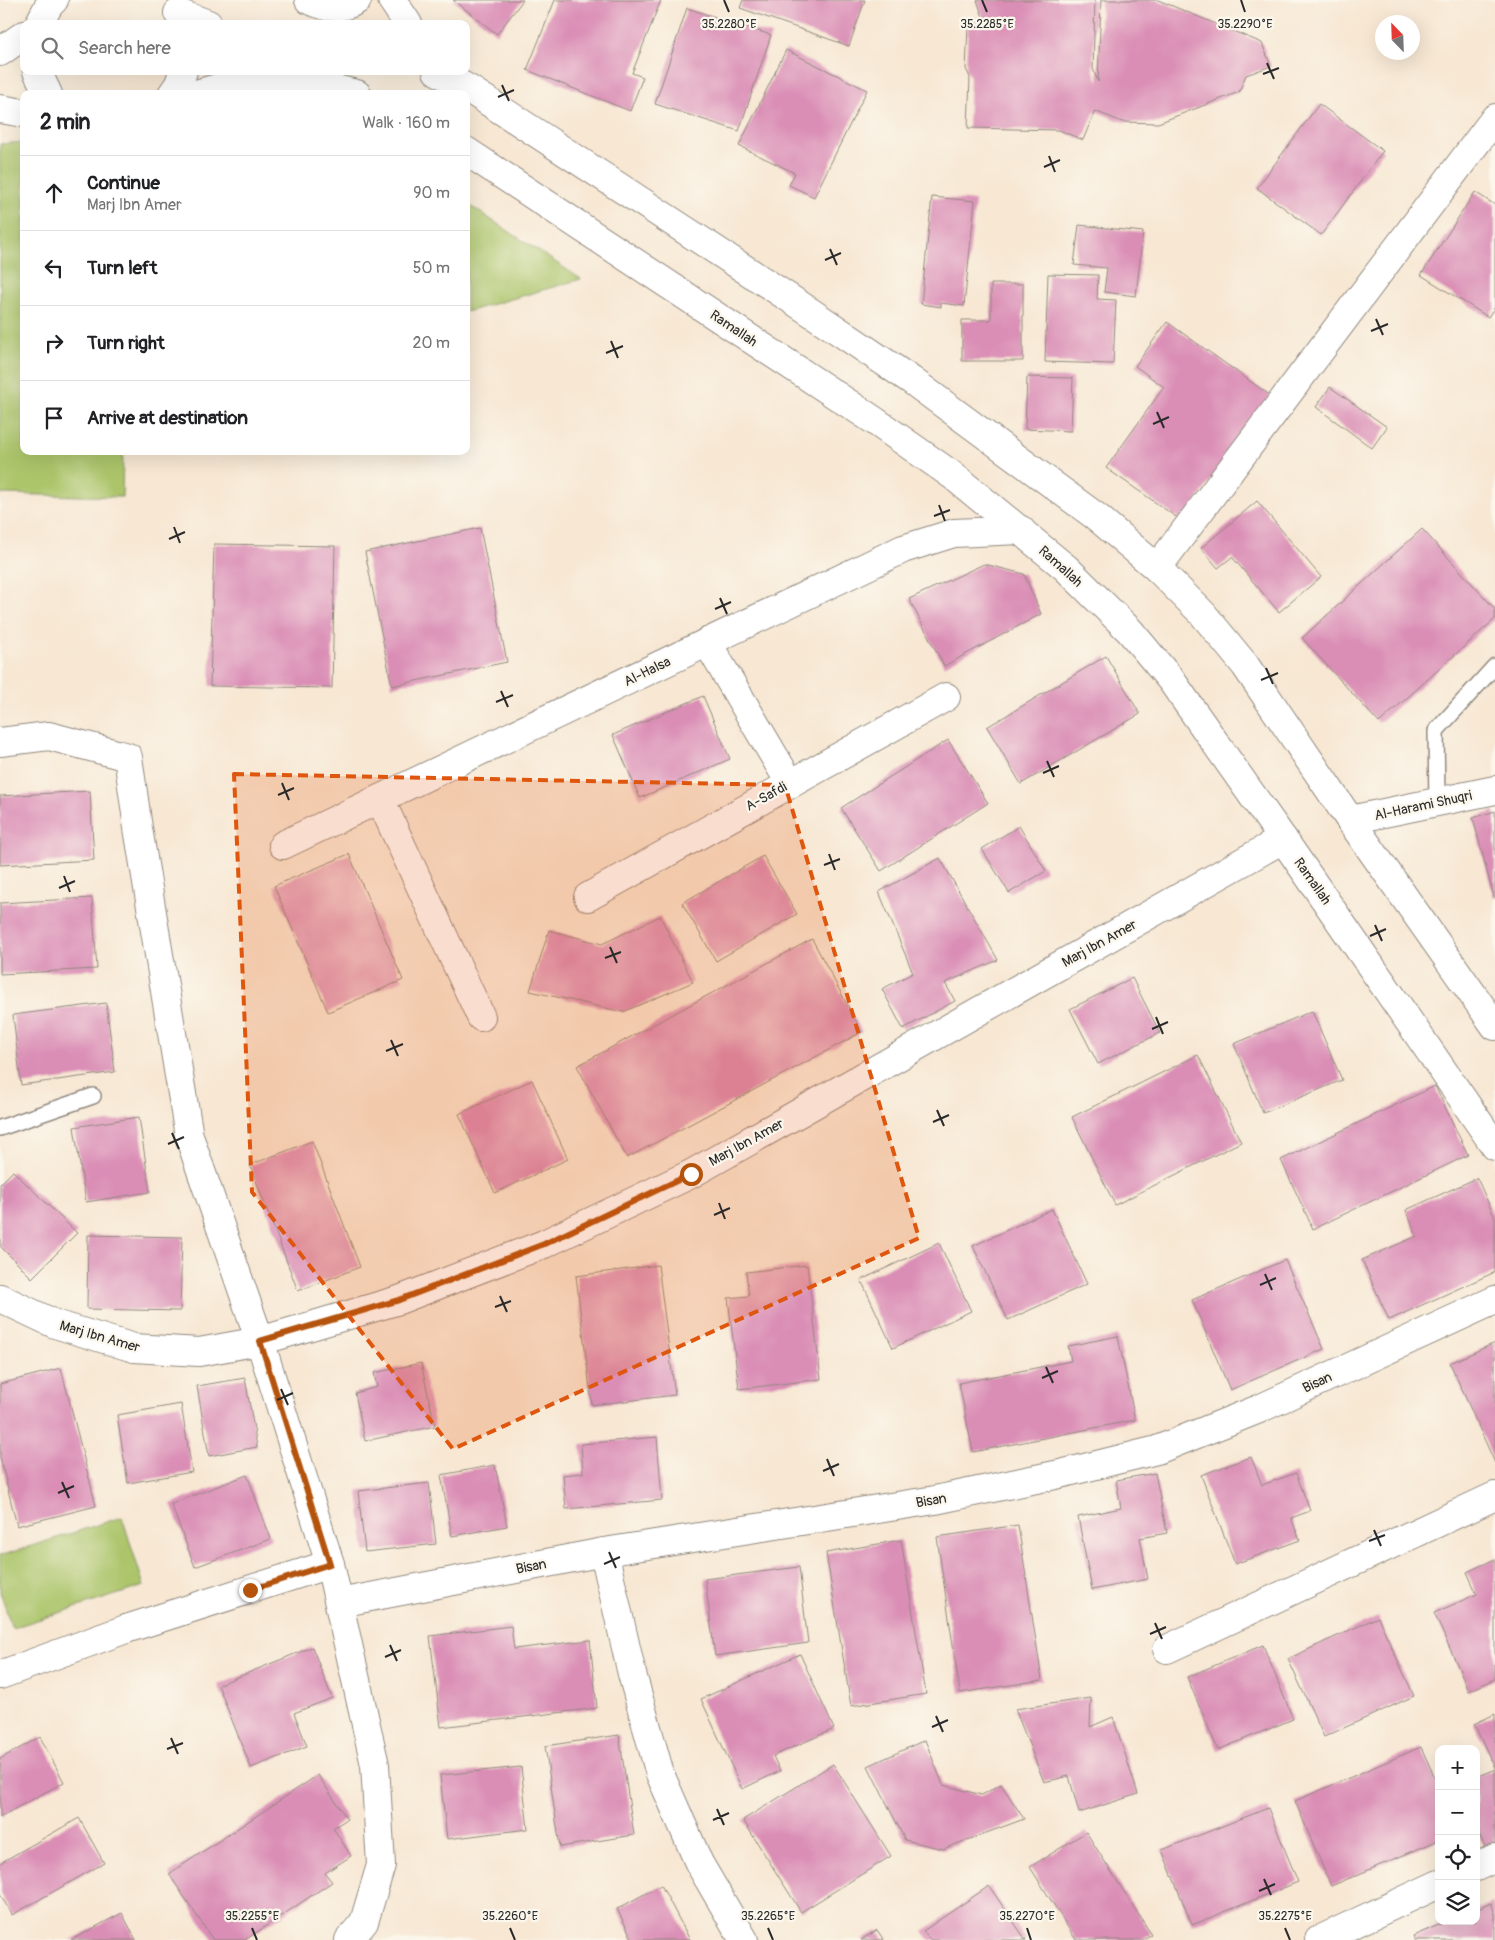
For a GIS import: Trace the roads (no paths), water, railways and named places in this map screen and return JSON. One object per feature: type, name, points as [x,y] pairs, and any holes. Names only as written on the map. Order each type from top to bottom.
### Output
[{"type":"main road","points":[[315,3],[341,7],[348,6],[357,0]]},
{"type":"main road","points":[[392,0],[405,20]]},
{"type":"main road","points":[[315,3],[345,20]]},
{"type":"main road","points":[[176,12],[197,20]]},
{"type":"main road","points":[[0,52],[20,35]]},
{"type":"main road","points":[[39,75],[46,90]]},
{"type":"main road","points":[[175,90],[182,75]]},
{"type":"main road","points":[[331,75],[360,90]]},
{"type":"main road","points":[[444,75],[472,91],[912,380],[1098,518],[1157,568],[1203,614],[1245,665],[1350,820],[1495,1026]]},
{"type":"main road","points":[[456,75],[472,91]]},
{"type":"main road","points":[[210,90],[246,80],[290,78],[340,90]]},
{"type":"main road","points":[[0,109],[20,112]]},
{"type":"main road","points":[[1157,568],[1495,118]]},
{"type":"main road","name":"Ramallah","points":[[470,154],[872,419],[952,475],[1066,568],[1130,631],[1170,680],[1283,839],[1495,1146]]},
{"type":"main road","name":"Al-Halsa","points":[[283,845],[903,549],[954,533],[1021,530]]},
{"type":"main road","points":[[707,642],[790,783]]},
{"type":"main road","name":"A-Safdi","points":[[588,897],[946,696]]},
{"type":"main road","points":[[0,742],[48,736],[128,757],[189,1136],[260,1341],[330,1564],[375,1765],[381,1865],[364,1922],[349,1940]]},
{"type":"main road","name":"Al-Harami Shuqri","points":[[1350,820],[1495,790]]},
{"type":"main road","points":[[380,799],[481,1017]]},
{"type":"main road","name":"Marj Ibn Amer","points":[[0,1298],[55,1324],[134,1348],[199,1352],[260,1341],[399,1300],[544,1244],[691,1174],[1283,839]]},
{"type":"main road","name":"Bisan","points":[[339,1603],[604,1552],[935,1500],[1060,1474],[1157,1450],[1259,1409],[1495,1300]]},
{"type":"main road","points":[[1167,1650],[1495,1496]]},
{"type":"main road","points":[[604,1552],[632,1674],[660,1774],[699,1863],[744,1940]]},
{"type":"main road","points":[[0,1675],[126,1629],[330,1564]]},
{"type":"main road","points":[[1480,1864],[1495,1858]]},
{"type":"main road","points":[[1319,1940],[1435,1886]]},
{"type":"lane","points":[[1437,802],[1436,731],[1495,666]]},
{"type":"lane","points":[[0,1128],[94,1096]]}]
